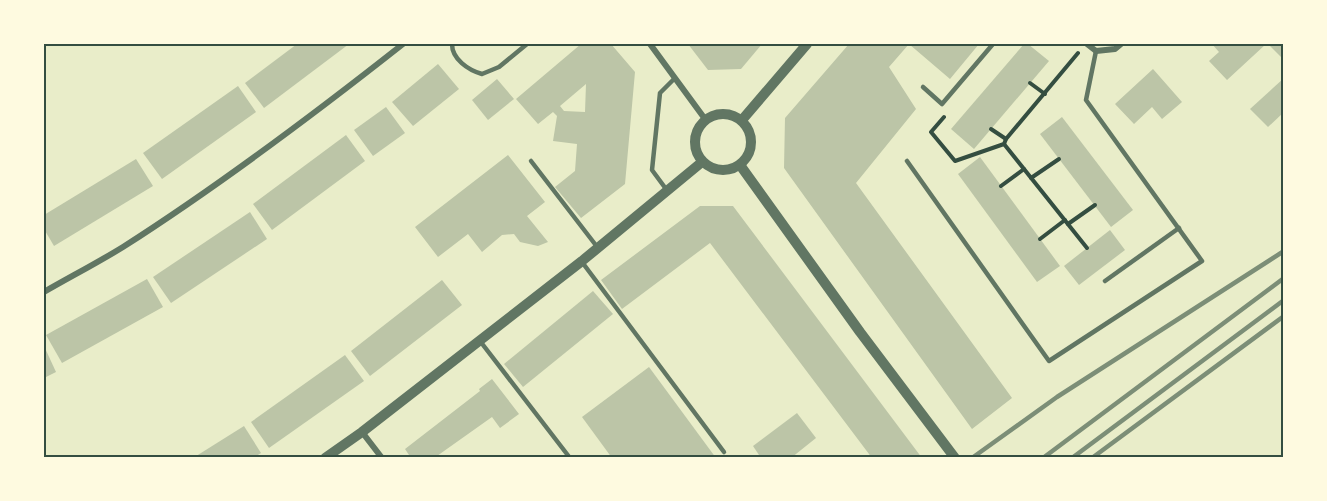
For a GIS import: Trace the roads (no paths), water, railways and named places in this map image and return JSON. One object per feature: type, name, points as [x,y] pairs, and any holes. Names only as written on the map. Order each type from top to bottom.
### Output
[{"type":"street","points":[[44,292],[122,248],[252,159],[334,99],[403,44]]},
{"type":"street","points":[[650,44],[705,119]]},
{"type":"street","points":[[742,120],[807,44]]},
{"type":"street","points":[[1087,44],[1096,51],[1115,49],[1121,44]]},
{"type":"street","points":[[717,114],[730,114],[742,120],[749,131],[752,143],[749,156],[740,165],[731,170],[721,171],[702,162],[696,152],[694,140],[705,119],[717,114]]},
{"type":"street","points":[[325,458],[362,432],[582,261],[702,162]]},
{"type":"street","points":[[740,165],[860,332],[955,458]]},
{"type":"street","points":[[362,432],[382,458]]},
{"type":"lane","points":[[452,44],[452,51],[469,70],[482,74],[499,67],[527,44]]},
{"type":"lane","points":[[923,87],[942,104],[993,44]]},
{"type":"lane","points":[[907,161],[1049,361],[1202,261],[1086,100],[1096,51]]},
{"type":"lane","points":[[668,191],[652,170],[660,93],[675,78]]},
{"type":"lane","points":[[531,161],[598,248]]},
{"type":"lane","points":[[1105,281],[1179,228]]},
{"type":"lane","points":[[582,261],[724,452]]},
{"type":"lane","points":[[480,341],[570,458]]},
{"type":"railway","points":[[972,458],[1057,397],[1284,251]]},
{"type":"railway","points":[[1043,458],[1284,278]]},
{"type":"railway","points":[[1072,458],[1284,300]]},
{"type":"railway","points":[[1092,458],[1284,316]]}]
